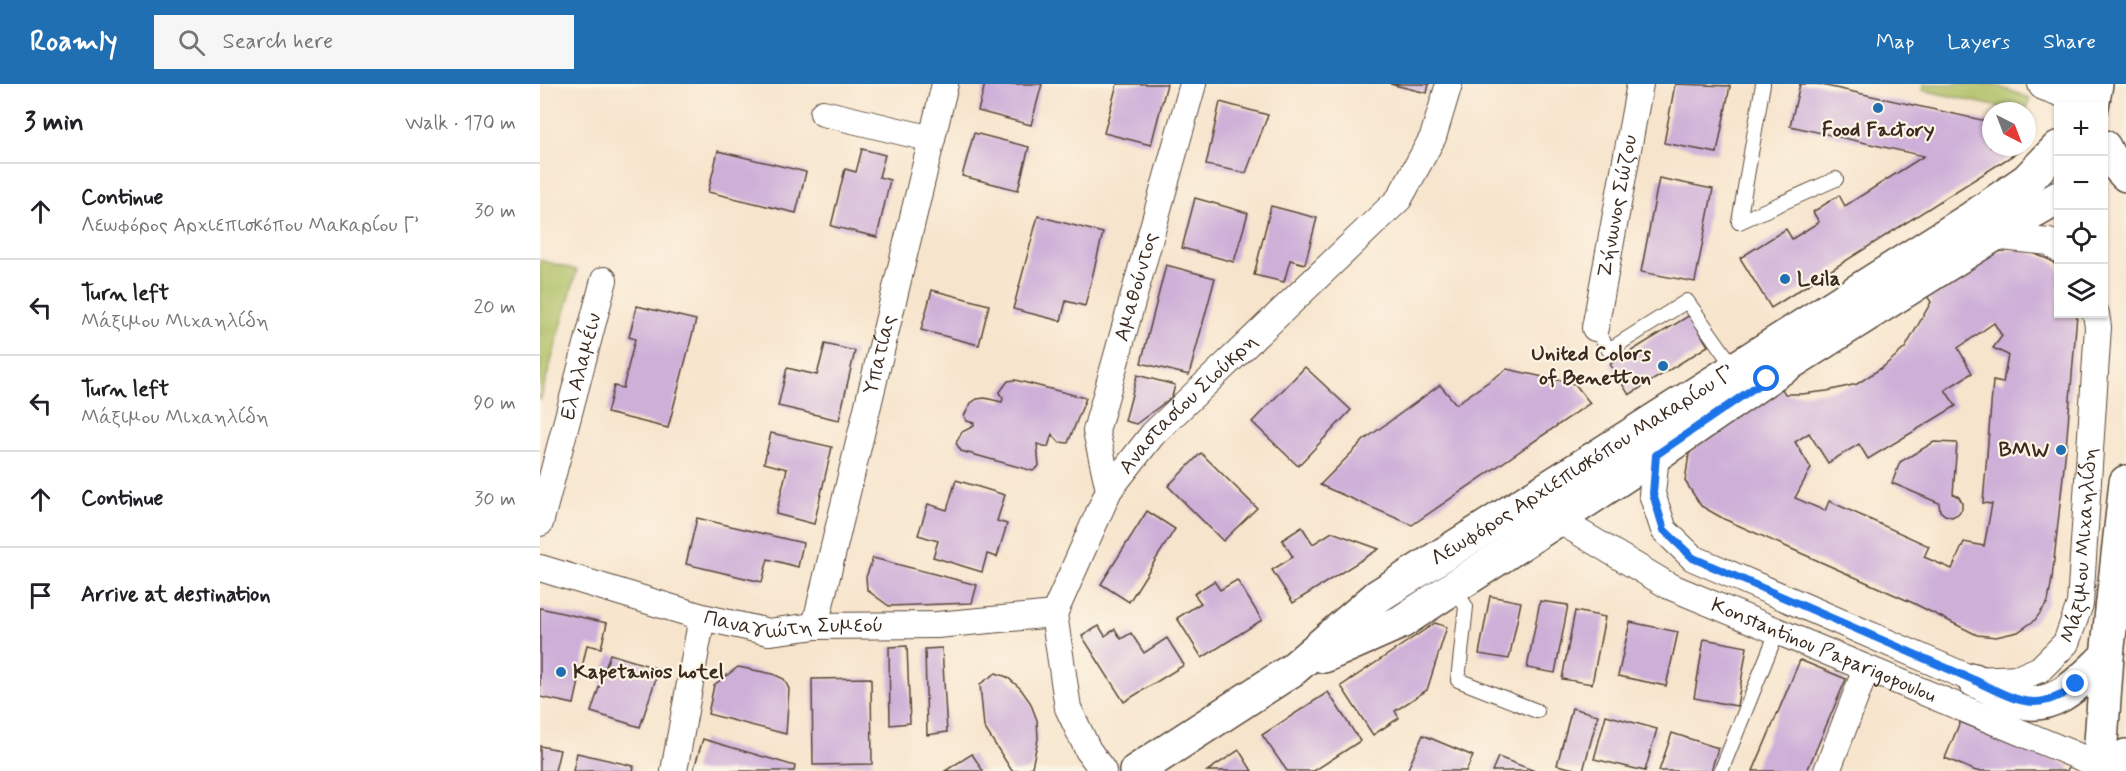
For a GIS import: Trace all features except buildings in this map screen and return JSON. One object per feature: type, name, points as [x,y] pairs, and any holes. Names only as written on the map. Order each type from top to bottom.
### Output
[{"type":"main road","name":"Λεωφόρος Αρχιεπισκόπου Μακαρίου Γ’","points":[[1136,771],[1292,670],[1378,596],[1969,220],[2027,180],[2054,152]]},
{"type":"main road","points":[[2108,155],[2126,175],[2108,180]]},
{"type":"main road","name":"Λεωφόρος Αρχιεπισκόπου Μακαρίου Γ’","points":[[1292,670],[1401,622],[1656,455],[1779,370],[1992,236],[2054,200]]},
{"type":"main road","points":[[2117,765],[2107,656],[2126,482]]},
{"type":"main road","points":[[1974,680],[2018,701],[2046,702],[2071,691],[2107,656]]},
{"type":"street","name":"Υπατίας","points":[[815,626],[945,84]]},
{"type":"street","name":"Αμαθούντος","points":[[1109,490],[1096,431],[1193,84]]},
{"type":"street","name":"Αναστασίου Σιούκρη","points":[[1054,615],[1109,490],[1153,434],[1399,199],[1433,137],[1449,84]]},
{"type":"street","name":"Ζήνωνος Σώζου","points":[[1595,328],[1640,84]]},
{"type":"street","points":[[2044,84],[2093,97]]},
{"type":"street","points":[[823,113],[932,140]]},
{"type":"street","points":[[1992,236],[2049,242],[2054,246]]},
{"type":"street","name":"Ελ Αλαμέιν","points":[[540,523],[604,280]]},
{"type":"street","name":"Μάξιμου Μιχαηλίδη","points":[[1656,455],[1653,494],[1664,530],[1693,558],[1974,680],[2019,678],[2040,669],[2066,643],[2080,604],[2097,338],[2096,318]]},
{"type":"street","name":"Konstantinou Paparigopoulou","points":[[1557,519],[1622,560],[1669,586],[1866,669],[2117,765]]},
{"type":"street","name":"Παναγιώτη Συμεού","points":[[540,568],[702,617],[769,632],[815,626],[937,625],[1054,615]]},
{"type":"street","points":[[1054,615],[1068,708],[1088,750],[1103,771]]},
{"type":"street","points":[[674,771],[702,617]]},
{"type":"street","points":[[1827,771],[1866,669]]},
{"type":"lane","points":[[1763,84],[1739,222],[1836,179]]},
{"type":"lane","points":[[1595,328],[1610,350],[1687,301],[1735,369]]},
{"type":"lane","points":[[1454,587],[1466,607],[1458,680],[1537,711]]},
{"type":"lane","points":[[1721,771],[1777,632]]},
{"type":"green space","points":[[1923,84],[1992,84],[2030,98],[2029,102],[1982,103],[1922,90]]},
{"type":"green space","points":[[540,260],[577,270],[540,401]]},
{"type":"place","name":"Food Factory","points":[[1878,108]]},
{"type":"place","name":"Leila","points":[[1785,279]]},
{"type":"place","name":"United Colors of Benetton","points":[[1663,366]]},
{"type":"place","name":"BMW","points":[[2061,450]]},
{"type":"place","name":"Kapetanios hotel","points":[[561,672]]},
{"type":"route","points":[[1767,379],[1656,455],[1653,494],[1664,530],[1693,558],[2018,701],[2046,702],[2071,691],[2076,684]]}]
